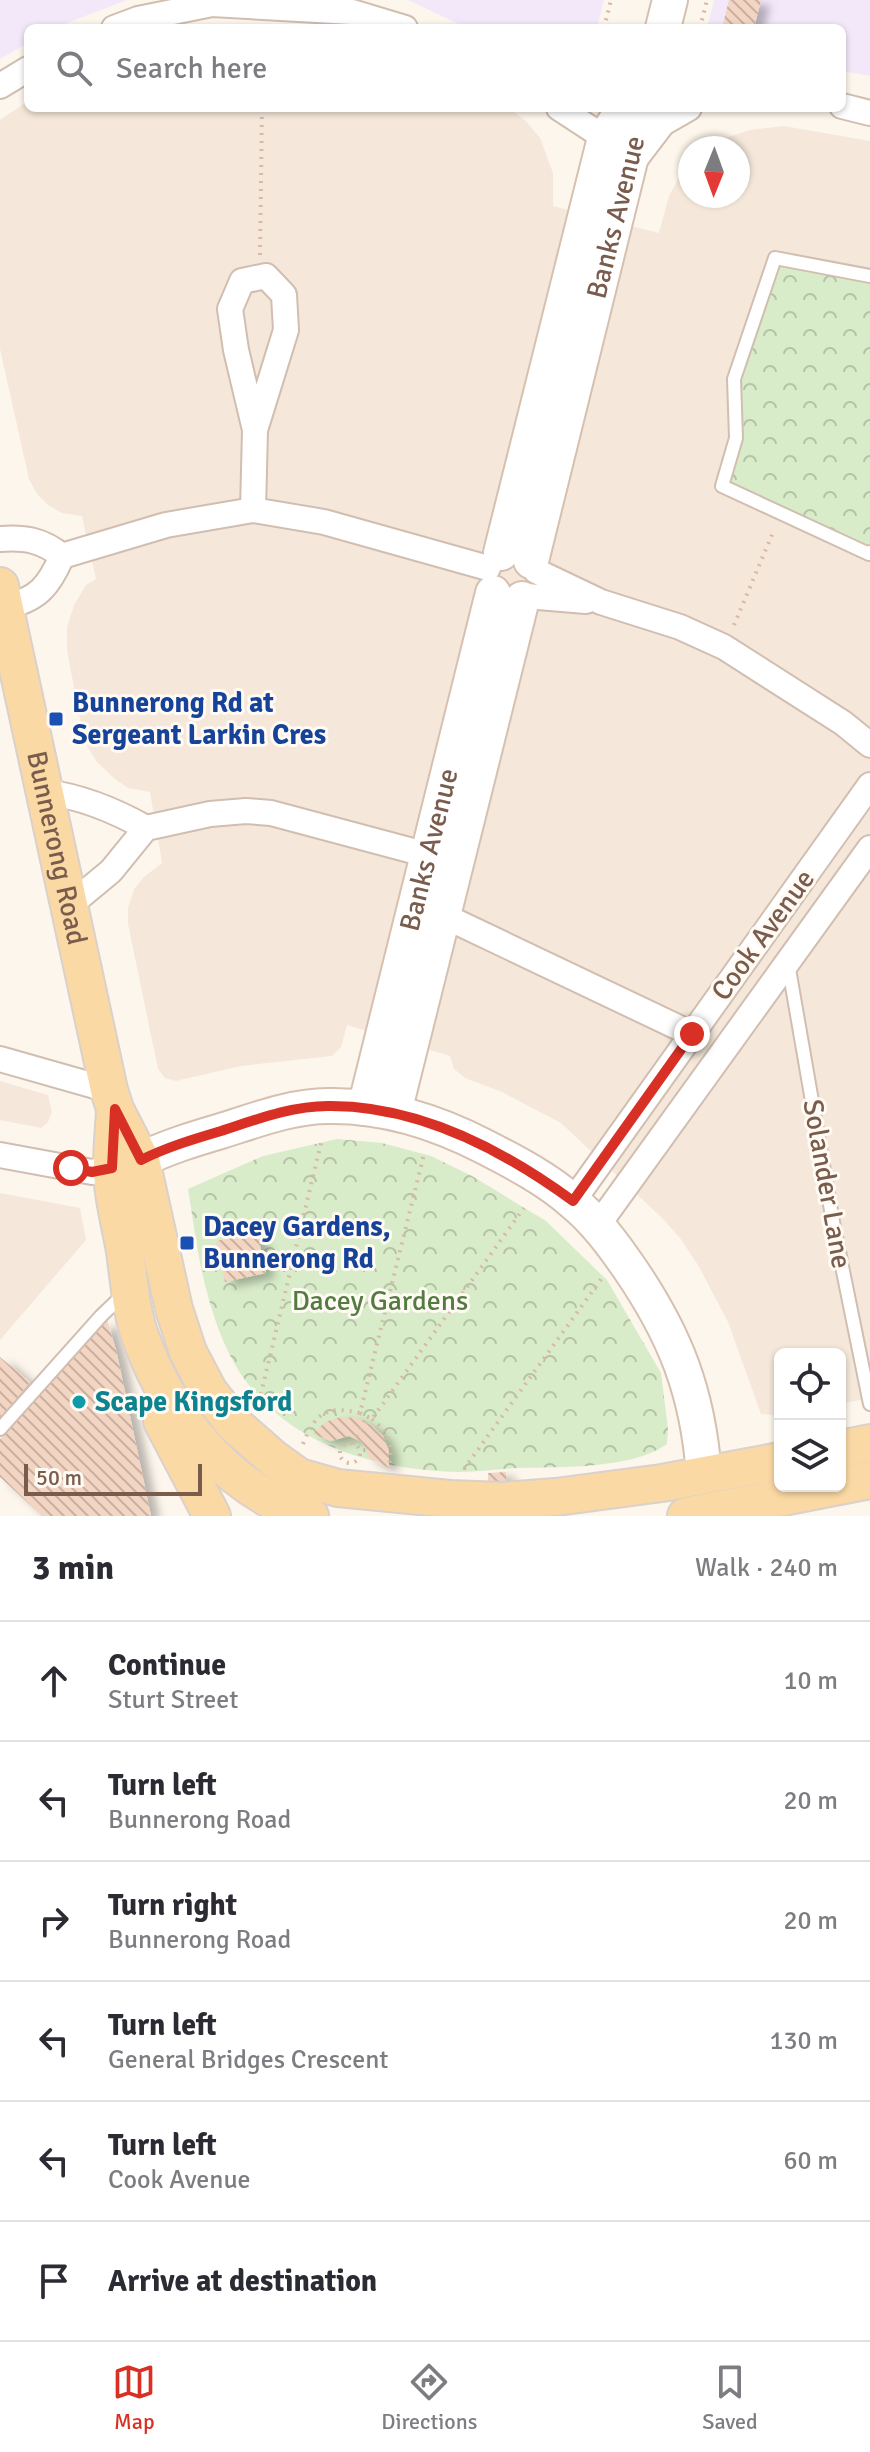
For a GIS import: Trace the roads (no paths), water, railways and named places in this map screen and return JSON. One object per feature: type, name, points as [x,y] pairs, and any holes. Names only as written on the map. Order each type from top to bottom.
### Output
[{"type":"main road","name":"Bunnerong Road","points":[[2,600],[127,1164],[188,1352],[209,1392],[235,1425],[274,1459],[290,1497]]},
{"type":"main road","name":"Bunnerong Road","points":[[127,1164],[130,1287],[141,1339],[163,1386],[188,1427],[222,1466],[251,1489],[290,1497]]},
{"type":"main road","points":[[141,1339],[146,1379],[153,1403],[212,1516]]},
{"type":"main road","points":[[846,1448],[870,1443]]},
{"type":"main road","points":[[290,1497],[338,1488],[502,1501],[625,1488],[774,1462]]},
{"type":"main road","points":[[700,1515],[870,1480]]},
{"type":"street","points":[[651,24],[657,0]]},
{"type":"street","points":[[664,24],[670,0]]},
{"type":"street","points":[[125,24],[212,4],[352,12],[392,24]]},
{"type":"street","points":[[0,86],[24,71]]},
{"type":"street","points":[[846,107],[870,113]]},
{"type":"street","points":[[565,112],[605,138]]},
{"type":"street","name":"Banks Avenue","points":[[380,1110],[442,915],[605,138],[621,112]]},
{"type":"street","name":"Banks Avenue","points":[[380,1110],[428,855],[514,577],[642,112]]},
{"type":"street","points":[[628,171],[663,123],[682,112]]},
{"type":"street","points":[[253,510],[255,430],[286,330],[284,295],[266,276],[242,281],[230,309],[236,350],[255,430]]},
{"type":"street","points":[[62,556],[166,525],[253,510],[324,522],[680,627],[724,647],[843,723],[870,745]]},
{"type":"street","points":[[0,539],[35,539],[62,556]]},
{"type":"street","points":[[2,600],[22,603],[40,593],[53,577],[62,556]]},
{"type":"street","name":"Cook Avenue","points":[[573,1201],[870,785]]},
{"type":"street","points":[[46,792],[98,804],[146,828]]},
{"type":"street","points":[[70,905],[111,871],[146,828],[210,814],[246,811],[271,813],[428,855]]},
{"type":"street","name":"Cook Avenue","points":[[598,1225],[870,848]]},
{"type":"street","points":[[442,915],[692,1034]]},
{"type":"street","points":[[0,1059],[112,1099]]},
{"type":"street","points":[[0,1155],[92,1172],[127,1164],[287,1111],[325,1106],[380,1110],[469,1139],[540,1177],[573,1201],[598,1225],[650,1298],[669,1333],[691,1390],[697,1416],[704,1475],[700,1515]]},
{"type":"lane","points":[[870,276],[775,258],[734,379],[736,438],[722,486],[870,552]]},
{"type":"lane","name":"Solander Lane","points":[[788,963],[833,1222],[870,1404]]},
{"type":"lane","points":[[0,1429],[130,1287]]},
{"type":"place","name":"Bunnerong Rd at Sergeant Larkin Cres","points":[[56,719]]},
{"type":"place","name":"Dacey Gardens, Bunnerong Rd","points":[[187,1243]]},
{"type":"place","name":"Scape Kingsford","points":[[79,1402]]},
{"type":"park label","name":"Dacey Gardens","points":[[380,1301]]}]
